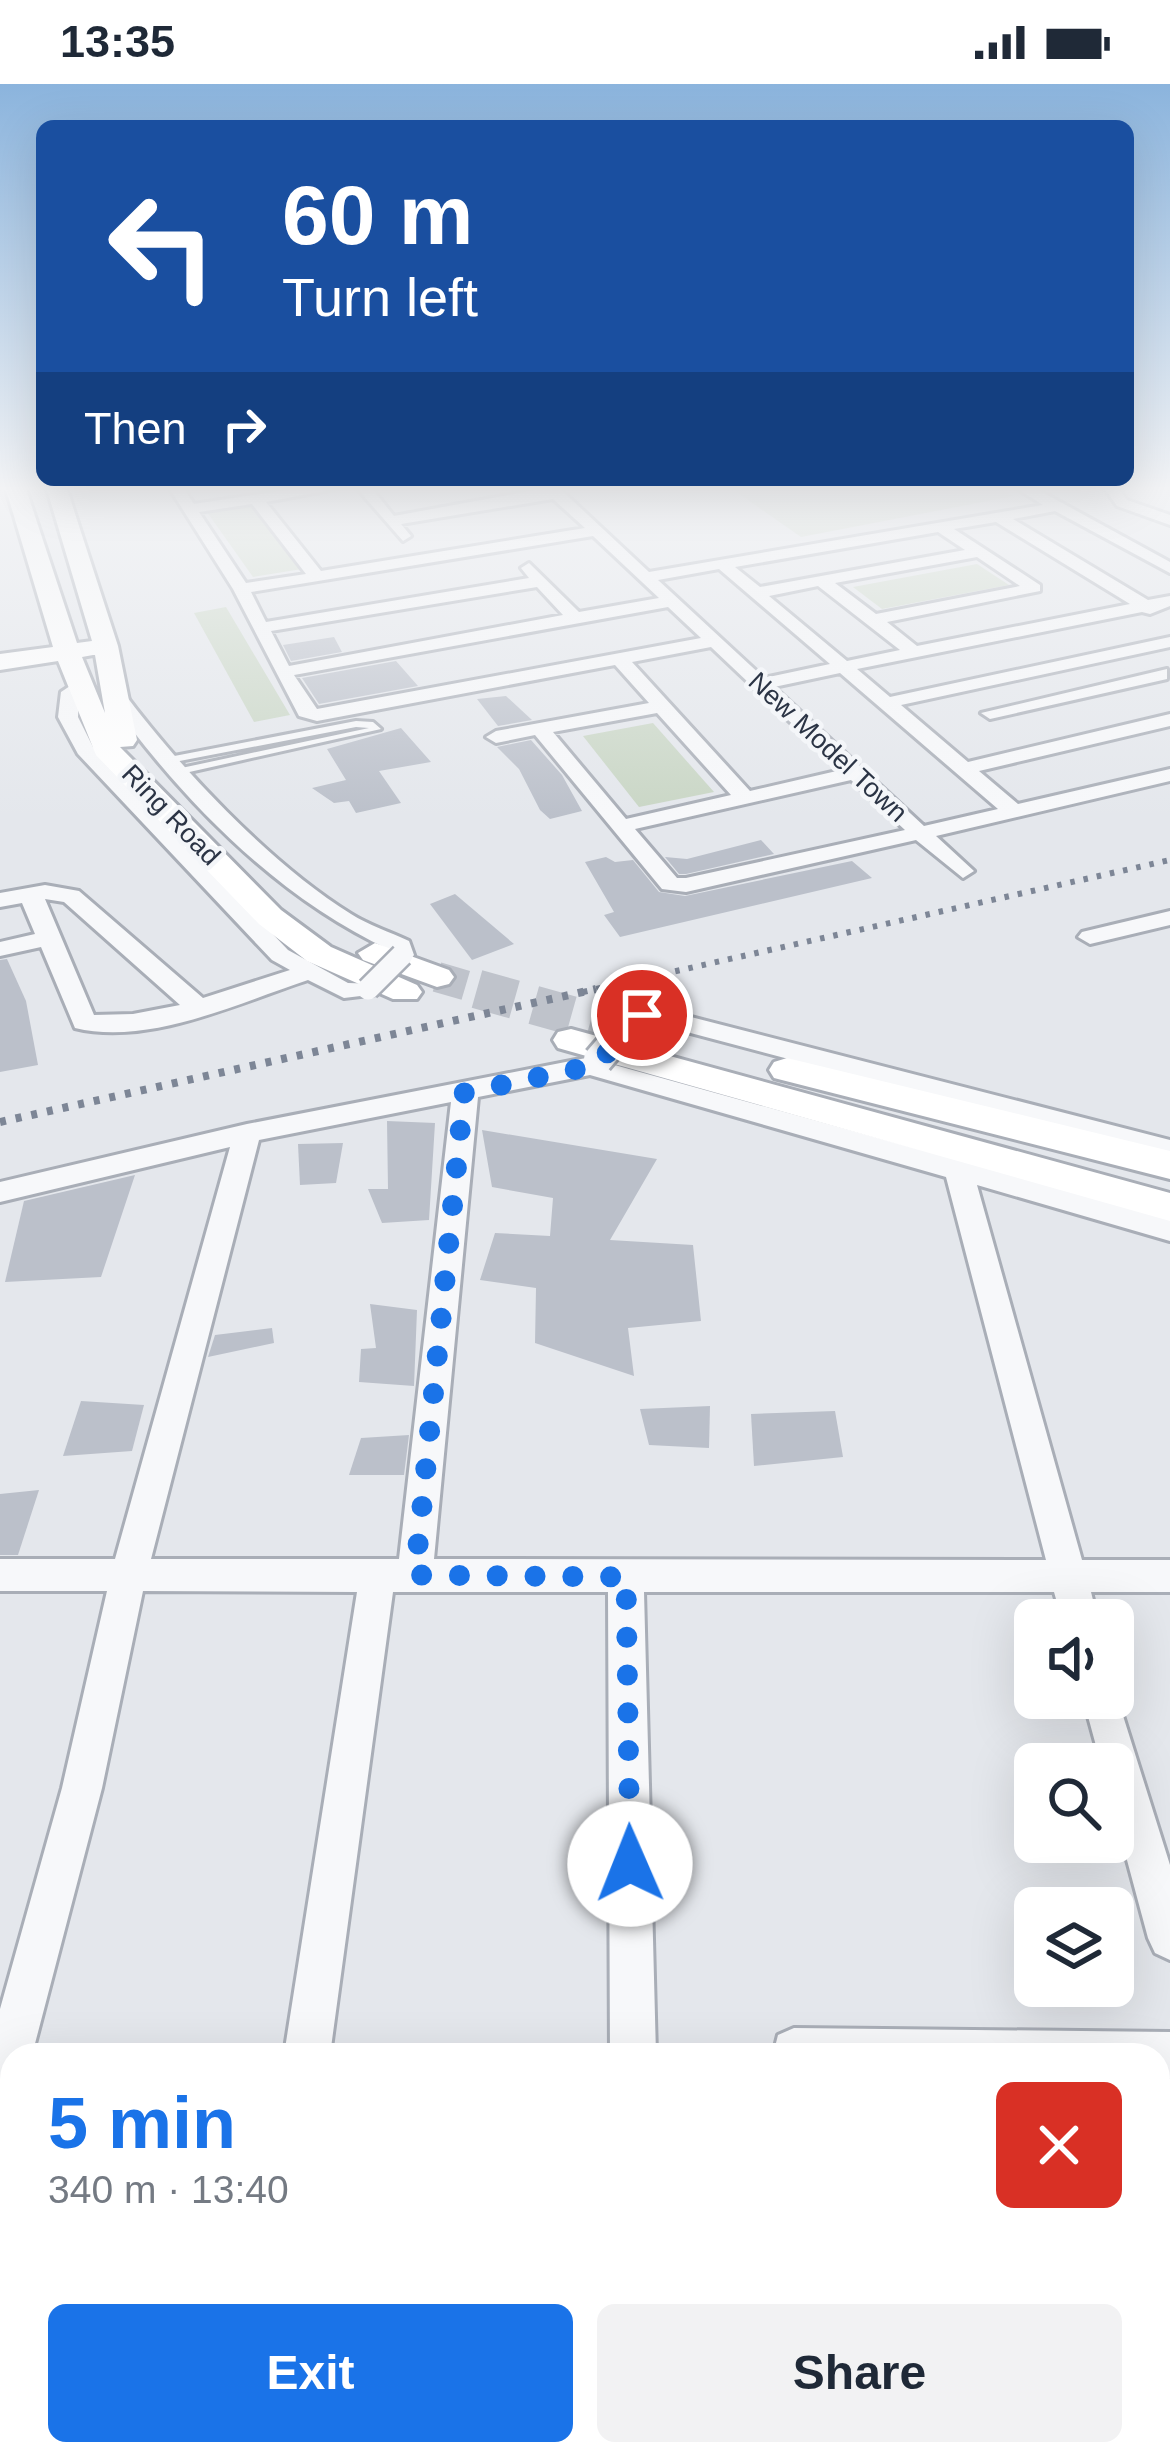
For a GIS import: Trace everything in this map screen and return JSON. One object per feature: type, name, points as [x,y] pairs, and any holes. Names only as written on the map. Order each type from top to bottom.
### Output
[{"type":"street","name":"Ring Road","points":[[50,597],[68,651],[70,689],[106,749],[270,917],[319,955],[405,992]]},
{"type":"street","name":"Ring Road","points":[[70,689],[106,646],[91,597]]},
{"type":"street","points":[[245,597],[305,712],[317,715],[716,641]]},
{"type":"street","points":[[261,628],[445,597]]},
{"type":"street","points":[[556,597],[575,618]]},
{"type":"street","name":"New Model Town","points":[[669,597],[920,833],[1170,776]]},
{"type":"street","points":[[761,597],[1015,812]]},
{"type":"street","points":[[842,597],[914,652]]},
{"type":"street","points":[[873,620],[988,597]]},
{"type":"street","points":[[1130,597],[1170,622]]},
{"type":"street","points":[[283,672],[673,601]]},
{"type":"street","points":[[762,684],[1170,601]]},
{"type":"street","points":[[0,662],[53,605]]},
{"type":"street","points":[[886,703],[1170,642]]},
{"type":"street","points":[[0,662],[106,646]]},
{"type":"street","points":[[1131,650],[1169,675]]},
{"type":"street","points":[[620,659],[745,798]]},
{"type":"street","points":[[0,662],[70,689],[170,766],[292,880],[344,920],[401,946],[402,955],[368,989],[344,991],[280,956],[85,750],[68,717],[70,689]]},
{"type":"street","points":[[964,769],[1013,732],[1169,675]]},
{"type":"street","points":[[959,687],[1013,732],[1170,721]]},
{"type":"street","name":"Ring Road","points":[[70,689],[313,922],[437,977]]},
{"type":"street","points":[[496,737],[662,706]]},
{"type":"street","points":[[540,729],[667,882],[679,886],[920,833],[963,871]]},
{"type":"street","points":[[622,826],[855,773]]},
{"type":"street","points":[[30,894],[84,1022],[106,1026],[198,1007],[306,973]]},
{"type":"street","points":[[0,900],[30,894],[71,896],[198,1007]]},
{"type":"street","points":[[1090,937],[1170,918]]},
{"type":"street","points":[[0,949],[47,939]]},
{"type":"street","points":[[0,1192],[247,1133],[464,1093],[600,1043],[652,1015],[1170,1150]]},
{"type":"street","points":[[600,1043],[1170,1165]]},
{"type":"street","points":[[600,1043],[959,1172],[1170,1231]]},
{"type":"street","points":[[600,1043],[1170,1207]]},
{"type":"street","points":[[309,2043],[396,1576],[464,1093]]},
{"type":"street","points":[[13,2043],[82,1787],[129,1573],[247,1133]]},
{"type":"street","points":[[959,1172],[1074,1599]]},
{"type":"street","points":[[0,1575],[1170,1576]]},
{"type":"street","points":[[626,1577],[633,2043]]},
{"type":"street","points":[[1108,1719],[1170,1938]]},
{"type":"lane","points":[[356,724],[376,729],[170,766],[356,724]]},
{"type":"green space","points":[[866,597],[945,597],[882,609]]},
{"type":"green space","points":[[226,607],[290,715],[254,722],[194,613]]},
{"type":"green space","points":[[653,723],[714,792],[639,807],[583,736]]},
{"type":"building","points":[[334,637],[342,652],[291,661],[283,645]]},
{"type":"building","points":[[396,661],[418,686],[319,704],[302,678]]},
{"type":"building","points":[[506,696],[532,720],[498,726],[477,699]]},
{"type":"building","points":[[401,728],[431,762],[379,771],[401,803],[356,813],[349,801],[334,803],[312,788],[346,780],[327,749]]},
{"type":"building","points":[[531,740],[562,775],[582,811],[550,819],[540,810],[519,769],[497,747]]},
{"type":"building","points":[[761,840],[774,854],[686,874],[679,874],[665,857],[687,859]]},
{"type":"building","points":[[606,857],[615,862],[633,860],[659,892],[685,896],[852,861],[872,878],[620,937],[604,915],[614,912],[585,862]]},
{"type":"building","points":[[455,894],[514,944],[472,960],[430,904]]},
{"type":"building","points":[[7,959],[26,1001],[38,1065],[0,1072],[0,960]]},
{"type":"building","points":[[387,1121],[435,1123],[429,1220],[382,1223],[368,1189],[388,1189]]},
{"type":"building","points":[[482,1130],[657,1159],[610,1240],[693,1245],[701,1321],[628,1328],[634,1376],[535,1343],[536,1288],[480,1280],[495,1233],[550,1236],[553,1198],[492,1187]]},
{"type":"building","points":[[343,1143],[336,1183],[300,1185],[298,1144]]},
{"type":"building","points":[[135,1175],[101,1277],[5,1282],[24,1201]]},
{"type":"building","points":[[370,1304],[417,1310],[414,1386],[359,1382],[361,1349],[376,1348]]},
{"type":"building","points":[[272,1328],[274,1343],[208,1357],[215,1335]]},
{"type":"building","points":[[81,1401],[144,1405],[132,1451],[63,1456]]},
{"type":"building","points":[[710,1406],[709,1448],[649,1445],[640,1409]]},
{"type":"building","points":[[835,1411],[843,1457],[754,1466],[751,1414]]},
{"type":"building","points":[[409,1435],[404,1475],[349,1475],[361,1438]]},
{"type":"building","points":[[39,1490],[18,1555],[0,1555],[0,1494]]},
{"type":"tunnel","points":[[437,977],[488,992]]},
{"type":"tunnel","points":[[477,989],[605,1025]]},
{"type":"railway","points":[[583,992],[1170,860]]},
{"type":"railway","points":[[0,1122],[596,989]]},
{"type":"route","points":[[630,1864],[626,1577],[415,1575],[464,1093],[596,1065],[642,1015]]}]
